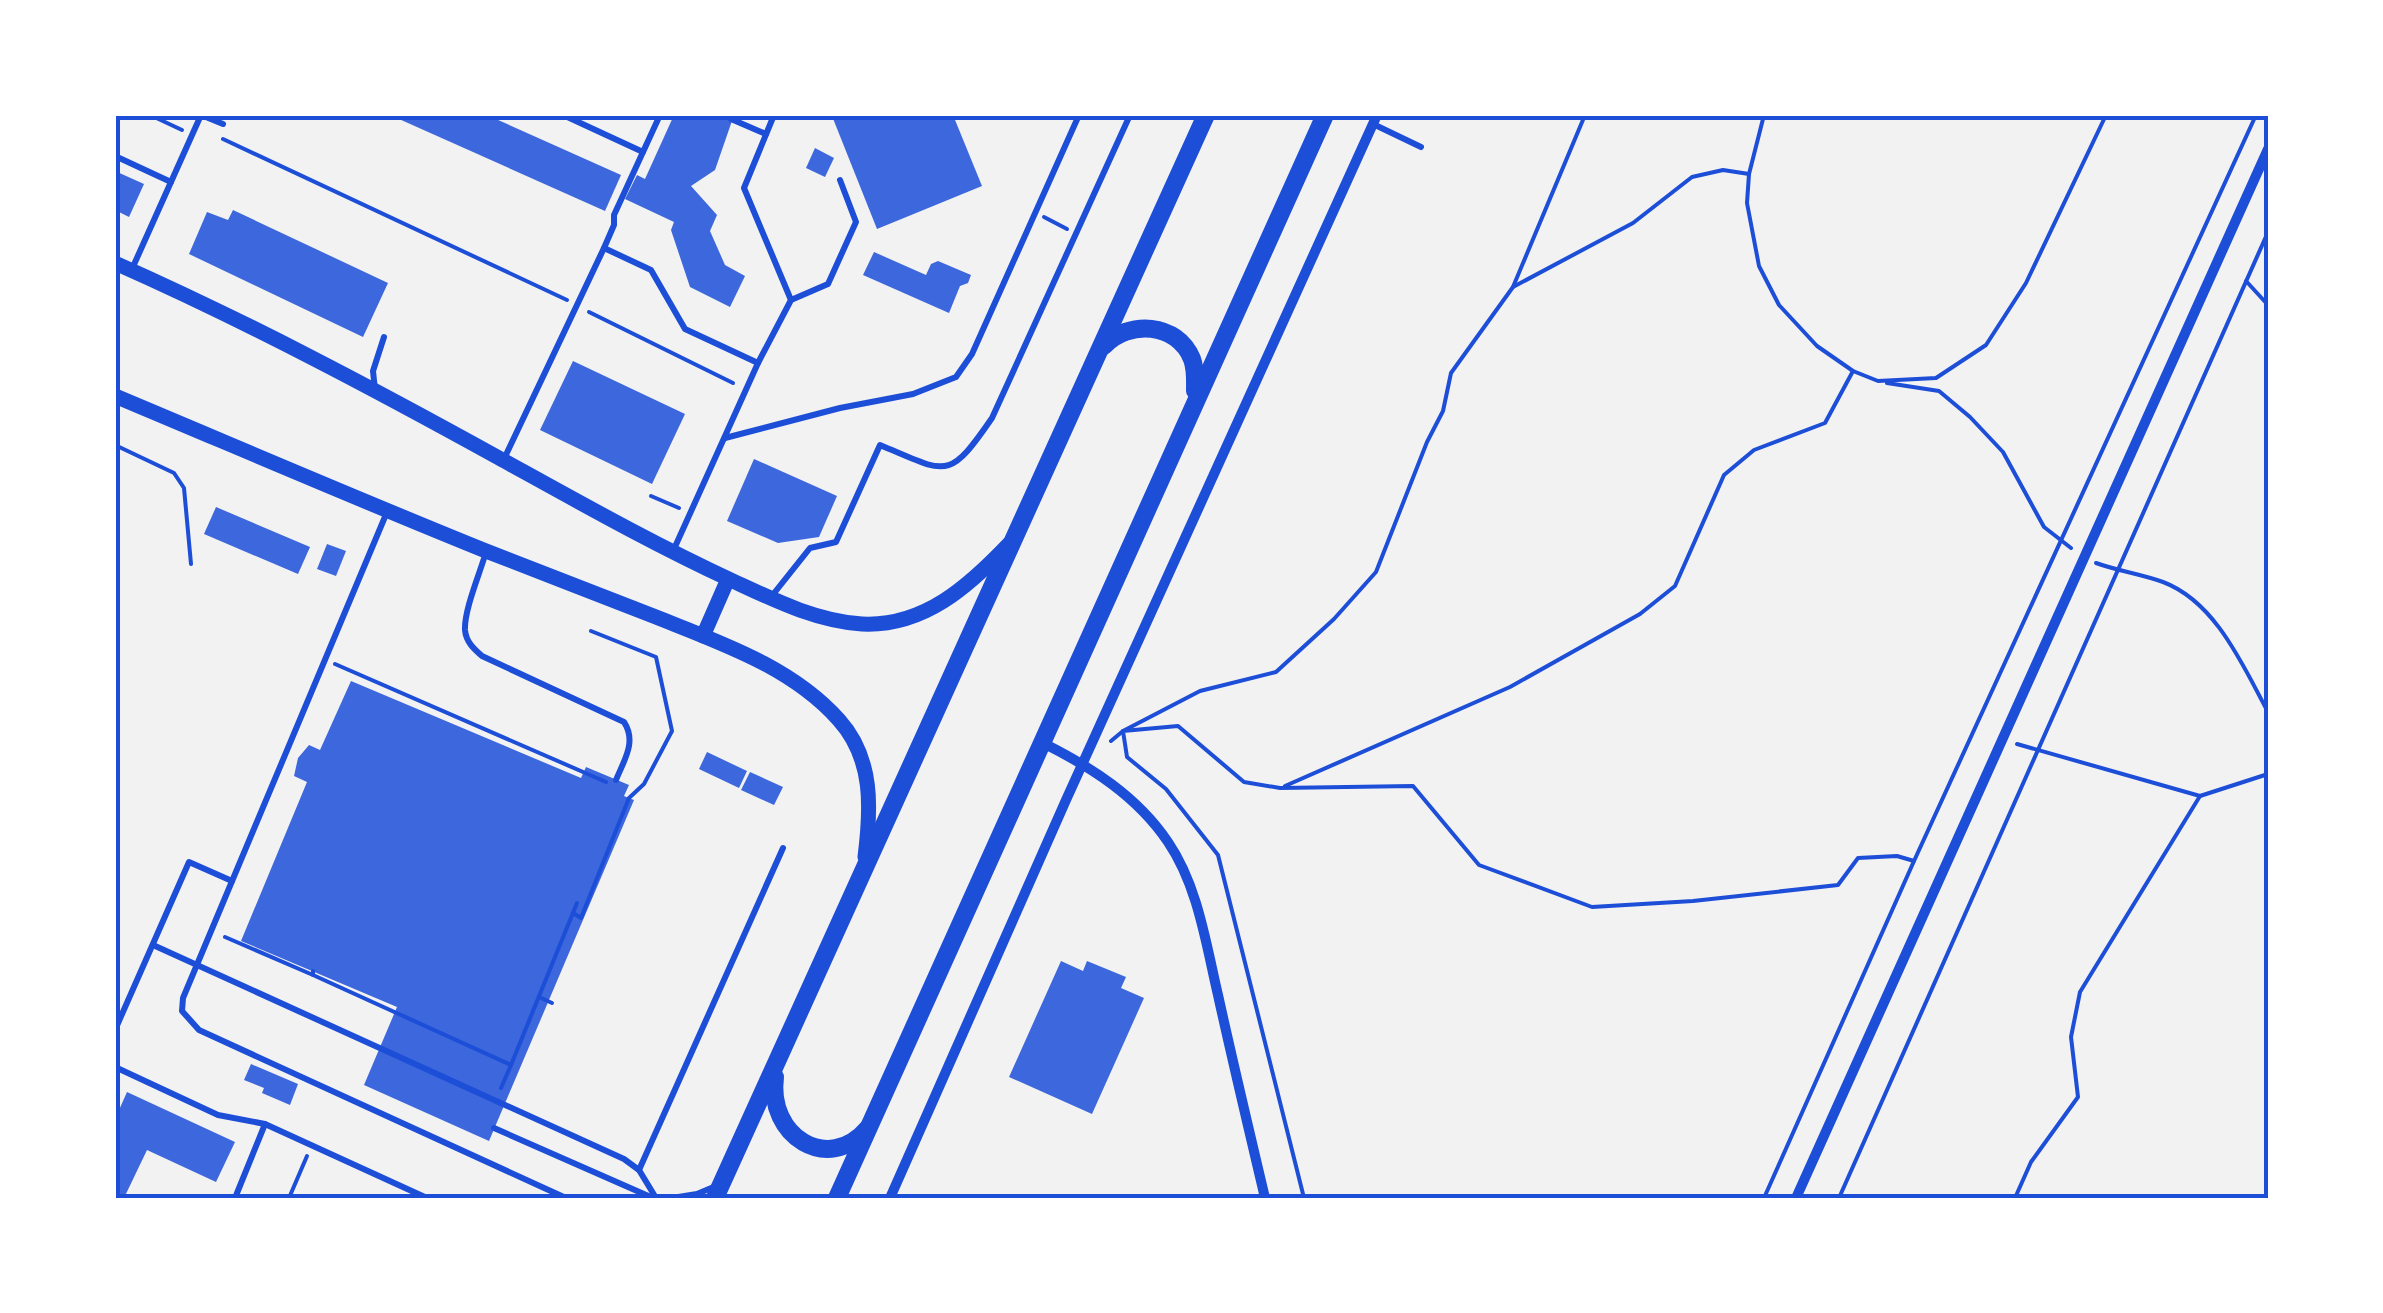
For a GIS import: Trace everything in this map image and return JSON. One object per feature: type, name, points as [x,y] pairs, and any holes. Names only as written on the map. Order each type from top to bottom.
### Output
[{"type":"main road","points":[[718,1191],[1206,115]]},
{"type":"main road","points":[[837,1198],[1325,115]]},
{"type":"main road","points":[[115,263],[375,392],[672,553],[770,598],[840,622],[876,623],[914,617],[943,603],[976,578],[1015,537]]},
{"type":"main road","points":[[1098,353],[1113,337],[1132,328],[1149,327],[1166,333],[1191,356],[1194,402]]},
{"type":"main road","points":[[115,396],[486,551],[703,636],[784,675],[816,697],[842,722],[857,746],[868,779],[871,815],[864,868]]},
{"type":"main road","points":[[703,636],[728,579]]},
{"type":"main road","points":[[781,1053],[773,1096],[784,1127],[796,1138],[810,1146],[845,1145],[861,1136],[873,1122]]},
{"type":"street","points":[[890,1198],[1375,120]]},
{"type":"street","points":[[1796,1198],[2268,149]]},
{"type":"street","points":[[1042,744],[1084,764],[1138,806],[1168,842],[1186,876],[1265,1198]]},
{"type":"lane","points":[[132,270],[201,115],[223,124]]},
{"type":"lane","points":[[562,115],[643,152]]},
{"type":"lane","points":[[503,460],[604,248],[614,226],[614,215],[660,115]]},
{"type":"lane","points":[[774,115],[744,188],[791,300]]},
{"type":"lane","points":[[725,438],[840,408],[913,394],[956,377],[972,354],[1079,115]]},
{"type":"lane","points":[[770,598],[810,548],[836,542],[880,444],[937,469],[953,466],[969,451],[992,418],[1130,115]]},
{"type":"lane","points":[[731,119],[766,134]]},
{"type":"lane","points":[[1375,120],[1421,147]]},
{"type":"lane","points":[[115,156],[171,182]]},
{"type":"lane","points":[[672,553],[758,363],[791,300],[828,284],[856,222],[840,180]]},
{"type":"lane","points":[[604,248],[650,270],[684,329],[758,363]]},
{"type":"lane","points":[[375,392],[373,371],[384,337]]},
{"type":"lane","points":[[388,510],[183,998],[182,1011],[199,1030],[566,1198]]},
{"type":"lane","points":[[486,551],[467,618],[465,631],[470,644],[482,656],[624,722],[631,734],[631,744],[616,783]]},
{"type":"lane","points":[[639,1170],[783,848]]},
{"type":"lane","points":[[115,1030],[189,862],[232,881]]},
{"type":"lane","points":[[152,945],[624,1159],[639,1170],[654,1198]]},
{"type":"lane","points":[[115,1067],[218,1116],[265,1124],[426,1198]]},
{"type":"lane","points":[[235,1198],[265,1124]]},
{"type":"lane","points":[[494,1128],[654,1198]]},
{"type":"lane","points":[[672,1198],[718,1191]]},
{"type":"path","points":[[150,115],[182,130],[196,126],[747,391]]},
{"type":"path","points":[[1110,742],[1200,691],[1276,672],[1334,619],[1376,572],[1443,411],[1450,373],[1513,287],[1585,115]]},
{"type":"path","points":[[1764,115],[1749,174],[1748,202],[1759,266],[1779,304],[1817,346],[1852,371],[1878,381],[1939,391],[1970,416],[2003,452],[2044,527],[2084,558],[2119,572],[2164,582],[2197,603],[2224,635],[2268,712]]},
{"type":"path","points":[[1878,381],[1936,378],[1986,345],[2026,283],[2106,115]]},
{"type":"path","points":[[1764,1198],[2256,115]]},
{"type":"path","points":[[1513,287],[1634,223],[1692,177],[1723,170],[1749,174]]},
{"type":"path","points":[[1035,213],[1076,234]]},
{"type":"path","points":[[1838,1198],[2268,232]]},
{"type":"path","points":[[2246,282],[2268,305]]},
{"type":"path","points":[[1280,788],[1510,688],[1640,614],[1674,586],[1724,475],[1754,450],[1825,424],[1852,371]]},
{"type":"path","points":[[115,445],[174,473],[184,488],[190,564]]},
{"type":"path","points":[[651,496],[684,510]]},
{"type":"path","points":[[581,918],[629,798],[644,784],[672,731],[656,657],[591,631]]},
{"type":"path","points":[[326,660],[616,783]]},
{"type":"path","points":[[1124,731],[1178,726],[1244,782],[1280,788],[1413,786],[1479,865],[1592,908],[1838,885],[1858,858],[1896,856],[1914,861]]},
{"type":"path","points":[[1124,731],[1127,758],[1166,789],[1218,855],[1304,1198]]},
{"type":"path","points":[[2002,740],[2200,796],[2268,774]]},
{"type":"path","points":[[2015,1198],[2031,1162],[2078,1097],[2072,1037],[2080,992],[2200,796]]},
{"type":"path","points":[[620,798],[625,808]]},
{"type":"path","points":[[211,932],[313,973],[511,1065],[577,903]]},
{"type":"path","points":[[573,913],[588,920]]},
{"type":"path","points":[[539,997],[552,1003]]},
{"type":"path","points":[[289,1198],[312,1145]]},
{"type":"building","points":[[390,115],[487,115],[621,175],[605,211]]},
{"type":"building","points":[[674,115],[734,115],[715,170],[691,186],[717,215],[710,231],[725,265],[745,276],[730,307],[690,287],[671,230],[674,222],[625,199],[637,175],[645,179]]},
{"type":"building","points":[[953,115],[982,186],[877,229],[832,116]]},
{"type":"building","points":[[815,148],[834,158],[825,177],[806,168]]},
{"type":"building","points":[[115,171],[144,184],[129,217],[115,210]]},
{"type":"building","points":[[233,210],[388,283],[363,337],[189,254],[207,212],[228,220]]},
{"type":"building","points":[[874,252],[926,275],[931,264],[938,261],[971,275],[968,283],[960,286],[949,313],[863,275]]},
{"type":"building","points":[[573,361],[685,414],[652,484],[540,430]]},
{"type":"building","points":[[754,459],[837,496],[819,537],[778,543],[727,521]]},
{"type":"building","points":[[216,507],[310,547],[298,574],[204,534]]},
{"type":"building","points":[[327,544],[346,551],[336,576],[317,569]]},
{"type":"building","points":[[351,681],[581,778],[586,767],[629,785],[624,796],[634,800],[489,1141],[364,1085],[397,1007],[241,941],[307,782],[294,776],[298,758],[309,745],[320,750]]},
{"type":"building","points":[[707,752],[747,771],[739,788],[699,769]]},
{"type":"building","points":[[750,772],[783,787],[774,805],[741,790]]},
{"type":"building","points":[[1061,961],[1083,971],[1087,961],[1126,977],[1121,988],[1144,998],[1092,1114],[1009,1077]]},
{"type":"building","points":[[251,1064],[298,1084],[290,1105],[244,1080]]},
{"type":"building","points":[[127,1092],[235,1142],[216,1182],[147,1150],[124,1198],[115,1198],[115,1119]]}]
